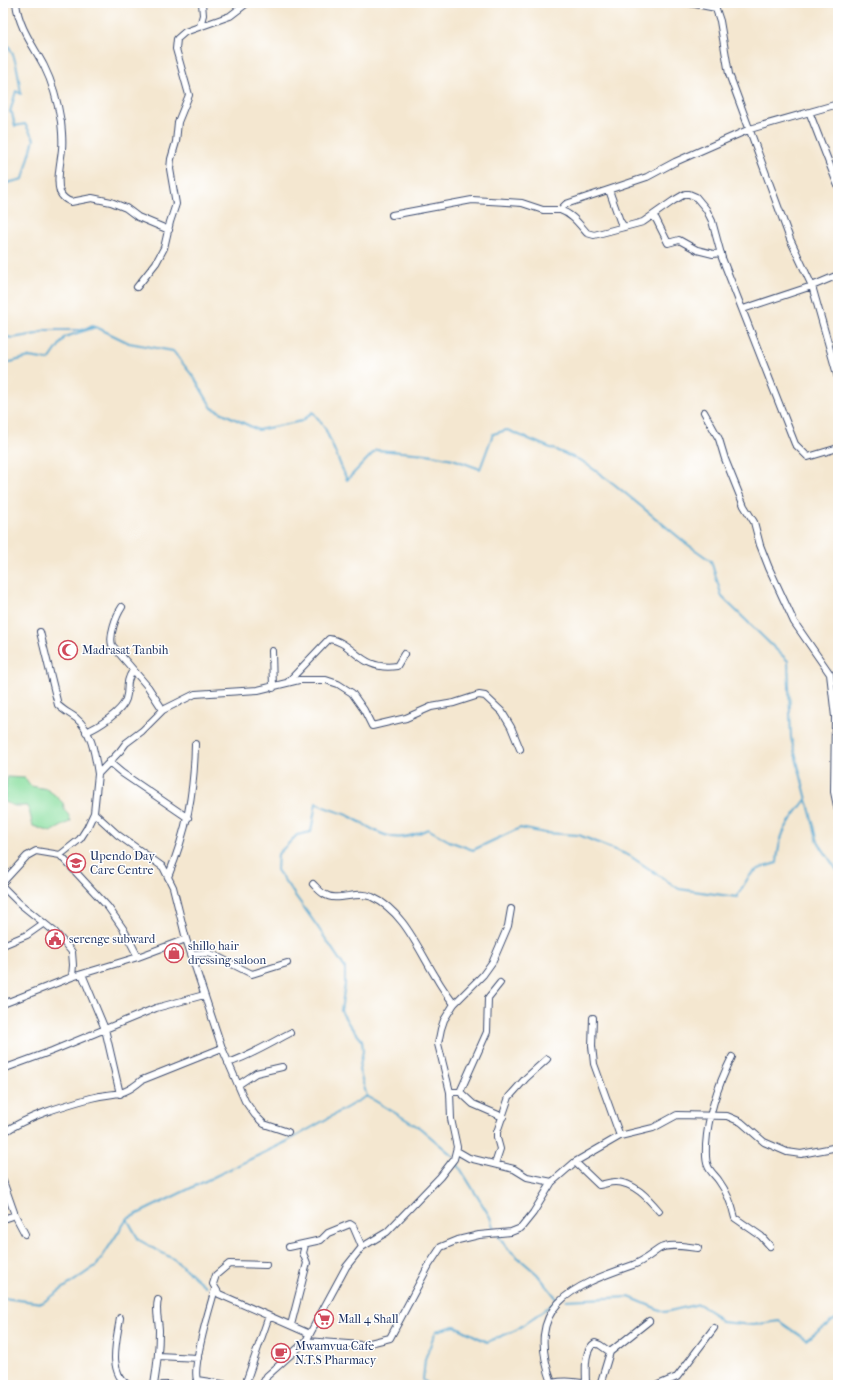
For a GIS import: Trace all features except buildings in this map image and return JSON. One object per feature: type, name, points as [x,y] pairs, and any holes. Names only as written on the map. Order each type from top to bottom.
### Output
[{"type":"street","points":[[16,3],[18,16],[25,35],[45,68],[56,97],[61,125],[62,143],[60,188],[63,197],[71,202],[92,198],[111,202],[126,208],[138,217],[169,230]]},
{"type":"street","points":[[200,26],[203,15],[202,3]]},
{"type":"street","points":[[137,287],[156,263],[164,248],[176,201],[170,169],[171,159],[176,142],[178,122],[189,95],[179,62],[176,43],[181,35],[200,26],[230,16],[247,3]]},
{"type":"street","points":[[690,3],[715,6],[720,20],[729,74],[790,239],[812,286],[838,378]]},
{"type":"street","points":[[560,210],[566,204],[646,177],[675,162],[750,130],[810,114],[838,104]]},
{"type":"street","points":[[810,114],[838,186]]},
{"type":"street","points":[[609,190],[620,221],[624,227]]},
{"type":"street","points":[[392,216],[472,200],[522,203],[543,210],[560,210],[566,212],[589,234],[594,235],[643,222],[681,196],[693,195],[709,214],[721,253],[743,309],[752,338],[795,444],[808,457],[838,448]]},
{"type":"street","points":[[652,216],[656,219],[668,243],[679,240],[690,248],[701,251],[721,253]]},
{"type":"street","points":[[743,309],[812,286],[838,275]]},
{"type":"street","points":[[704,412],[719,439],[725,459],[744,506],[754,522],[760,545],[769,568],[794,622],[830,674],[835,717],[834,792],[838,811]]},
{"type":"street","points":[[122,607],[116,620],[111,640],[112,645],[148,687],[162,710]]},
{"type":"street","points":[[40,632],[58,705],[64,712],[77,719],[86,732],[94,751],[98,774],[94,813],[80,839],[60,856]]},
{"type":"street","points":[[288,682],[329,639],[346,647],[373,666],[397,666],[404,654]]},
{"type":"street","points":[[272,651],[273,688]]},
{"type":"street","points":[[86,732],[100,725],[119,710],[126,701],[126,682],[133,670]]},
{"type":"street","points":[[98,774],[120,751],[126,742],[142,731],[162,710],[195,694],[232,693],[273,688],[288,682],[299,680],[326,680],[338,684],[352,693],[364,710],[372,726],[406,718],[431,707],[454,703],[478,695],[485,696],[502,712],[511,727],[520,749]]},
{"type":"street","points":[[168,877],[182,843],[188,818],[194,781],[195,744]]},
{"type":"street","points":[[109,762],[122,773],[188,818]]},
{"type":"street","points":[[94,813],[118,835],[163,867],[173,887],[186,939],[222,1048],[245,1101],[255,1115],[264,1124],[288,1132]]},
{"type":"street","points":[[3,882],[27,856],[36,851],[60,856],[108,907],[124,930],[138,958]]},
{"type":"street","points":[[312,884],[324,895],[330,897],[364,895],[371,897],[389,908],[399,918],[454,1004]]},
{"type":"street","points":[[3,887],[19,904],[44,923],[72,952],[72,977]]},
{"type":"street","points":[[262,1385],[267,1376],[306,1341],[346,1268],[362,1247],[387,1232],[440,1177],[454,1159],[457,1152],[451,1119],[450,1092],[438,1044],[444,1020],[454,1004],[483,975],[493,961],[508,926],[511,909]]},
{"type":"street","points":[[3,945],[27,935],[44,923]]},
{"type":"street","points":[[3,1004],[72,977],[138,958],[186,939]]},
{"type":"street","points":[[192,954],[212,954],[252,974],[287,963]]},
{"type":"street","points":[[82,974],[105,1029],[120,1094]]},
{"type":"street","points":[[460,1092],[487,1032],[488,998],[500,983]]},
{"type":"street","points":[[3,1069],[52,1051],[156,1008],[204,995]]},
{"type":"street","points":[[593,1018],[592,1046],[594,1064],[620,1136]]},
{"type":"street","points":[[228,1063],[251,1055],[260,1048],[290,1033]]},
{"type":"street","points":[[3,1133],[19,1123],[71,1104],[93,1097],[120,1094],[132,1089],[142,1080],[222,1048]]},
{"type":"street","points":[[732,1057],[721,1079],[710,1117],[706,1151],[708,1167],[723,1187],[732,1204],[735,1218],[761,1236],[770,1246]]},
{"type":"street","points":[[495,1164],[500,1149],[497,1132],[513,1092],[548,1059]]},
{"type":"street","points":[[238,1085],[256,1073],[282,1067]]},
{"type":"street","points":[[450,1092],[460,1092],[474,1104],[503,1117]]},
{"type":"street","points":[[306,1341],[362,1345],[390,1338],[428,1265],[441,1247],[458,1240],[479,1235],[511,1232],[521,1228],[537,1208],[552,1182],[575,1162],[620,1136],[653,1128],[677,1115],[710,1117],[727,1116],[734,1118],[764,1142],[774,1148],[787,1152],[801,1154],[838,1147]]},
{"type":"street","points":[[457,1152],[469,1158],[514,1169],[527,1176],[552,1182]]},
{"type":"street","points":[[575,1162],[599,1185],[621,1182],[644,1194],[659,1211]]},
{"type":"street","points":[[3,1181],[15,1215],[25,1234]]},
{"type":"street","points":[[3,1218],[15,1215]]},
{"type":"street","points":[[290,1247],[305,1245],[321,1240],[328,1233],[350,1224],[354,1226],[362,1247]]},
{"type":"street","points":[[291,1325],[302,1288],[307,1263],[303,1254],[305,1245]]},
{"type":"street","points":[[610,1352],[600,1344],[595,1343],[592,1345],[588,1354],[588,1384],[551,1384],[544,1361],[544,1342],[548,1319],[554,1305],[572,1291],[594,1278],[642,1262],[659,1248],[698,1248]]},
{"type":"street","points":[[266,1265],[229,1264],[216,1275],[213,1284],[215,1289],[219,1294],[310,1334]]},
{"type":"street","points":[[215,1289],[198,1358],[196,1372],[197,1380],[229,1385]]},
{"type":"street","points":[[154,1385],[158,1356],[159,1326],[156,1306],[158,1300]]},
{"type":"street","points":[[245,1385],[269,1316]]},
{"type":"street","points":[[120,1318],[116,1351],[116,1371],[120,1379],[128,1385]]},
{"type":"street","points":[[600,1385],[610,1352],[648,1321]]},
{"type":"street","points":[[658,1385],[673,1379],[681,1373],[714,1328]]},
{"type":"street","points":[[158,1356],[198,1358]]},
{"type":"street","points":[[163,1385],[169,1385]]},
{"type":"street","points":[[358,1385],[365,1385]]},
{"type":"green space","points":[[7,777],[25,778],[31,786],[47,789],[63,803],[65,811],[71,821],[51,832],[33,826],[28,806],[15,806],[4,802]]},
{"type":"waterway","points":[[3,38],[8,44],[14,58],[18,72],[21,94],[16,91],[10,112],[12,113],[15,126],[25,124],[34,139],[23,179],[3,184]]},
{"type":"waterway","points":[[3,336],[12,338],[37,334],[45,330],[82,330],[93,326],[95,327]]},
{"type":"waterway","points":[[3,364],[29,357],[49,360],[65,337],[96,327],[129,343],[173,351],[195,379],[212,408],[258,430],[302,421],[313,412],[325,428],[347,480],[376,450],[427,454],[453,459],[480,469],[493,434],[507,430],[582,461],[614,484],[687,544],[711,561],[722,597],[788,661],[791,738],[818,842],[838,872]]},
{"type":"waterway","points":[[3,374],[6,445],[3,453]]},
{"type":"waterway","points":[[367,1096],[359,1070],[363,1051],[362,1040],[350,1026],[341,1011],[345,984],[345,968],[277,870],[278,854],[297,835],[311,832],[316,803],[347,815],[387,836],[405,837],[428,829],[449,841],[473,850],[520,828],[545,833],[579,835],[630,856],[679,889],[737,897],[752,874],[761,868],[777,863],[782,835],[790,821],[807,798]]},
{"type":"waterway","points":[[3,1298],[42,1303],[97,1265],[127,1219],[288,1141],[367,1096],[420,1128],[453,1156]]},
{"type":"waterway","points":[[455,1160],[490,1217],[495,1233]]},
{"type":"waterway","points":[[127,1219],[139,1240],[175,1260],[206,1287]]},
{"type":"waterway","points":[[498,1235],[506,1247],[537,1274],[558,1300]]},
{"type":"waterway","points":[[566,1300],[629,1297],[665,1312],[699,1304],[713,1313],[721,1322],[753,1325],[779,1321],[806,1340],[838,1317]]},
{"type":"waterway","points":[[430,1385],[423,1380],[425,1359],[436,1331],[455,1326],[487,1342],[516,1330],[558,1300]]},
{"type":"place","name":"Madrasat Tanbih","points":[[68,650]]},
{"type":"place","name":"Upendo Day Care Centre","points":[[76,863]]},
{"type":"place","name":"serenge subward","points":[[55,939]]},
{"type":"place","name":"shillo hair dressing saloon","points":[[174,953]]},
{"type":"place","name":"Mall 4 Shall","points":[[324,1319]]},
{"type":"place","name":"Mwamvua Cafe N.T.S Pharmacy","points":[[281,1353]]}]
